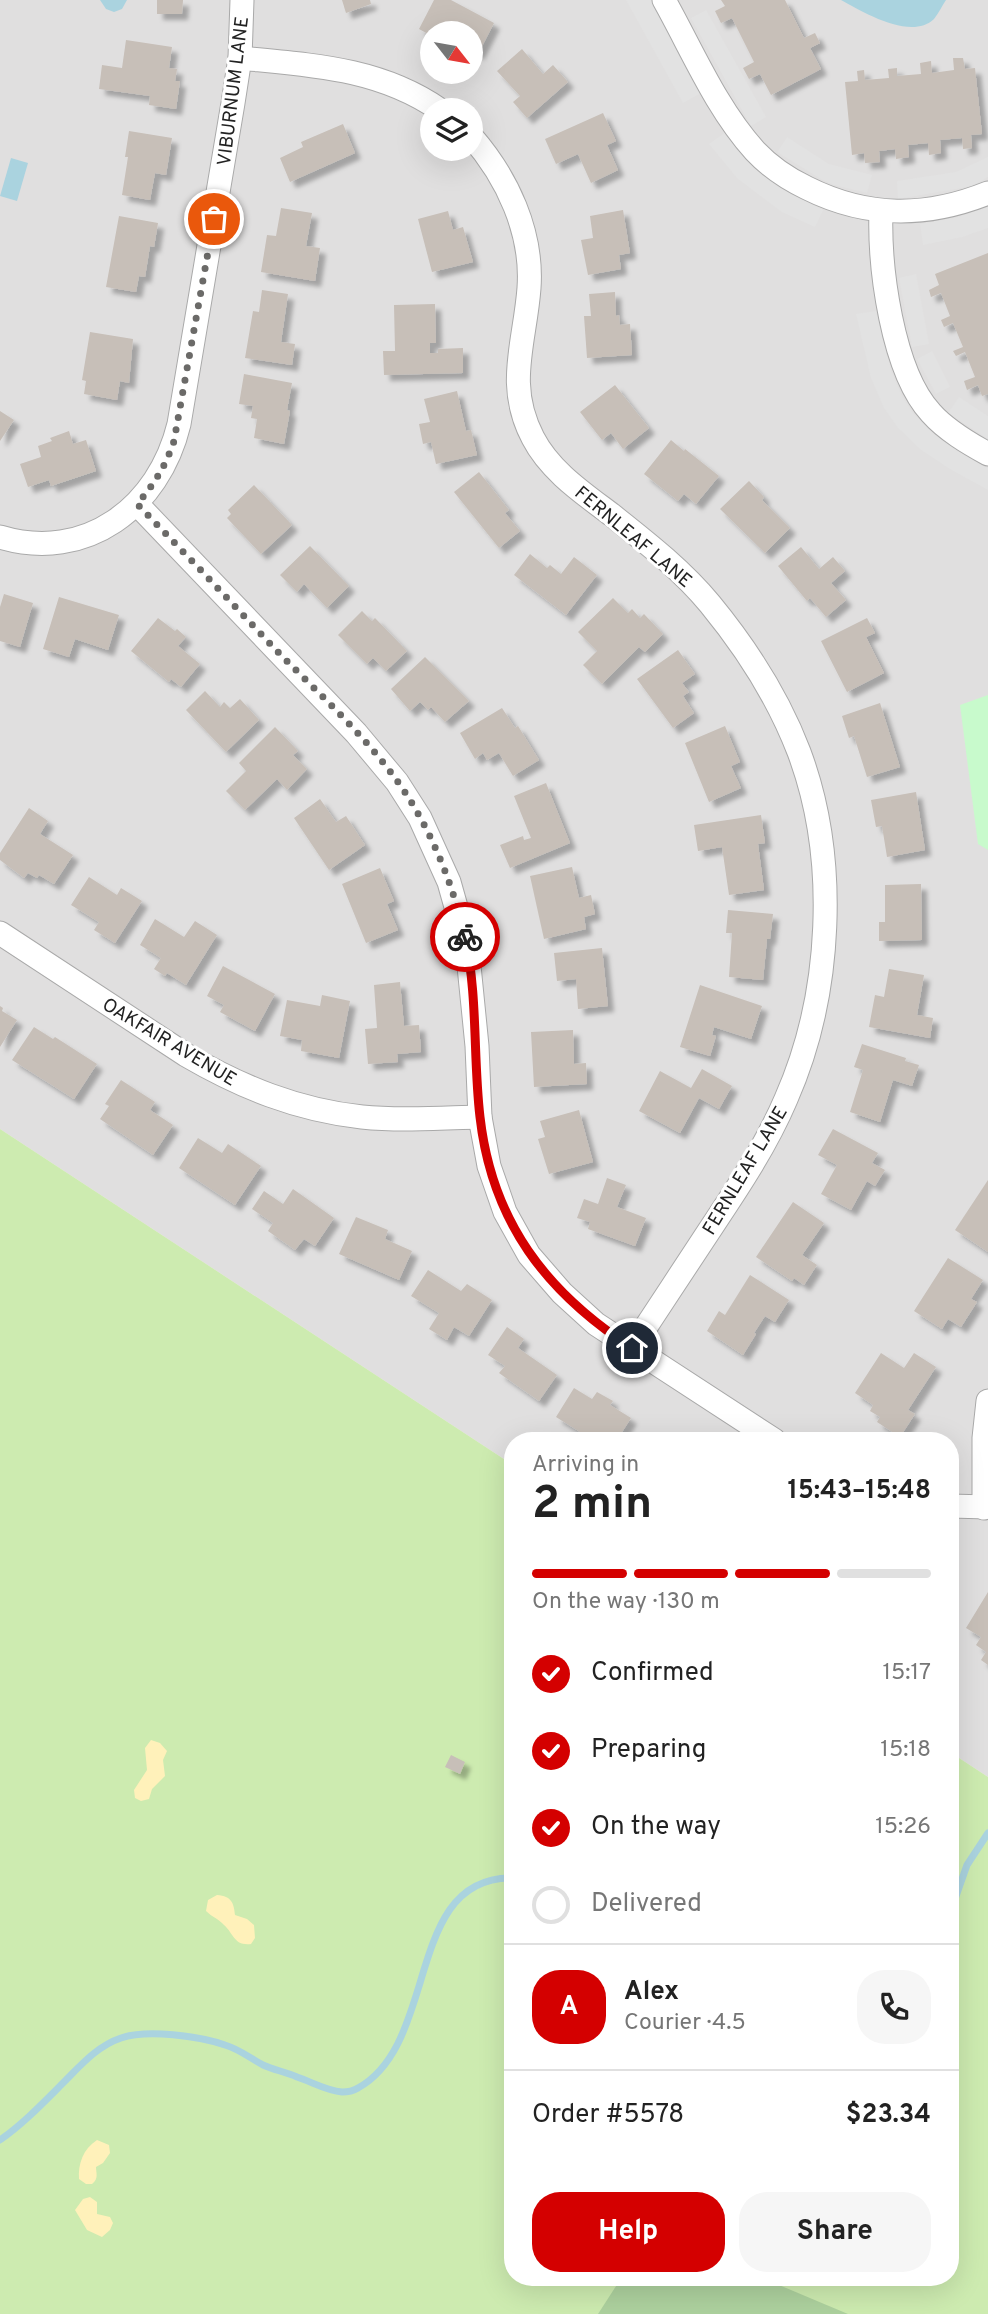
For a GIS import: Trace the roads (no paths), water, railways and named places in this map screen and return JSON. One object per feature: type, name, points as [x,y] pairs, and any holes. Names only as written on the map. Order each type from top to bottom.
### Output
[{"type":"street","name":"VIBURNUM LANE","points":[[0,537],[42,544],[80,538],[100,530],[137,504],[150,489],[170,454],[179,424],[240,58],[242,0]]},
{"type":"street","points":[[664,0],[734,123],[765,161],[787,177],[824,196],[860,208],[881,211],[939,208],[988,193]]},
{"type":"street","points":[[240,58],[358,72],[401,87],[420,98]]},
{"type":"street","name":"FERNLEAF LANE","points":[[483,150],[494,163],[511,195],[528,258],[529,286],[517,374],[519,399],[527,425],[538,447],[559,473],[693,585],[753,661],[782,713],[800,756],[811,794],[824,869],[821,983],[808,1040],[786,1099],[744,1178],[632,1348]]},
{"type":"street","points":[[881,211],[880,239],[885,286],[905,367],[914,388],[926,408],[939,421],[988,454]]},
{"type":"street","points":[[137,504],[356,733],[397,782],[415,809],[445,870],[457,905],[467,946],[485,1151],[496,1190],[529,1255],[556,1287],[596,1324],[763,1432]]},
{"type":"street","name":"OAKFAIR AVENUE","points":[[0,933],[186,1055],[267,1096],[315,1109],[363,1117],[480,1116]]},
{"type":"street","points":[[959,1506],[986,1508],[984,1437],[988,1401]]},
{"type":"water","points":[[100,0],[127,0],[122,9],[114,12],[106,9]]},
{"type":"water","points":[[841,0],[946,0],[934,19],[913,27],[887,22]]},
{"type":"water","points":[[11,158],[28,163],[17,201],[0,196]]},
{"type":"waterway","points":[[959,1888],[967,1865],[988,1833]]},
{"type":"waterway","points":[[0,2140],[33,2113],[97,2051],[132,2035],[188,2036],[214,2042],[235,2049],[267,2067],[325,2088],[342,2092],[356,2089],[384,2066],[401,2036],[438,1932],[454,1904],[478,1885],[504,1880]]}]
